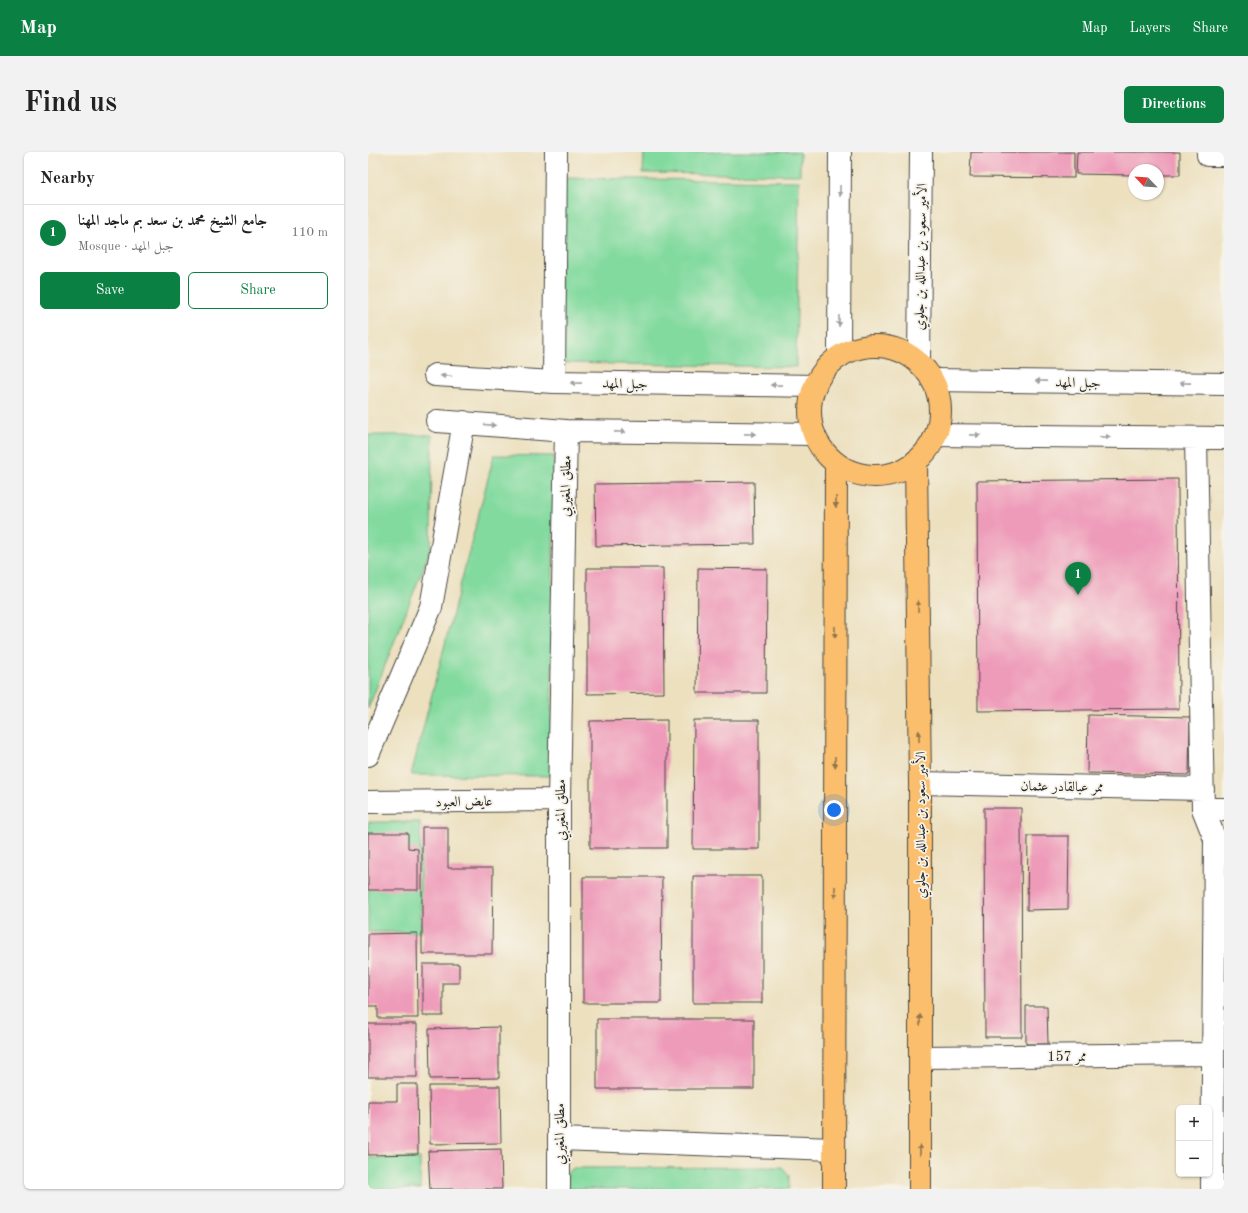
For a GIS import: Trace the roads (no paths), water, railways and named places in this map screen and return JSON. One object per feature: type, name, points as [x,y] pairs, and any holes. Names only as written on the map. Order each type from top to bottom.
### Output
[{"type":"main road","points":[[880,346],[900,351],[918,362],[932,380],[938,396],[940,413],[936,435],[929,447],[916,462],[897,472],[876,476],[855,473],[836,463],[823,450],[814,434],[810,418],[811,402],[815,386],[825,370],[839,357],[859,348],[880,346]]},
{"type":"main road","name":"الأمير سعود بن عبدالله بن جلوي","points":[[916,462],[920,783],[920,1189]]},
{"type":"main road","points":[[834,1189],[836,463]]},
{"type":"street","points":[[554,382],[556,152]]},
{"type":"street","points":[[839,357],[840,152]]},
{"type":"street","name":"الأمير سعود بن عبدالله بن جلوي","points":[[918,362],[921,152]]},
{"type":"street","points":[[921,178],[934,152]]},
{"type":"street","points":[[1208,152],[1208,155],[1224,155]]},
{"type":"street","name":"جبل المهد","points":[[435,375],[554,382],[815,386]]},
{"type":"street","name":"جبل المهد","points":[[932,380],[1224,384]]},
{"type":"street","points":[[437,421],[566,431],[814,434]]},
{"type":"street","points":[[368,755],[431,607],[464,422]]},
{"type":"street","name":"مطلق المغيربي","points":[[559,1189],[559,800],[566,431]]},
{"type":"street","points":[[936,435],[1224,438]]},
{"type":"street","points":[[1196,438],[1210,802],[1215,839],[1213,1054],[1218,1110],[1212,1189]]},
{"type":"street","name":"ممر عبالقادر عثمان","points":[[920,783],[1210,802]]},
{"type":"street","name":"عايض العبود","points":[[368,802],[559,800]]},
{"type":"street","name":"ممر 157","points":[[920,1057],[1213,1054]]},
{"type":"street","points":[[559,1139],[834,1149]]},
{"type":"place","name":"جامع الشيخ محمد بن سعد بم ماجد المهنا","points":[[1078,595]]}]
